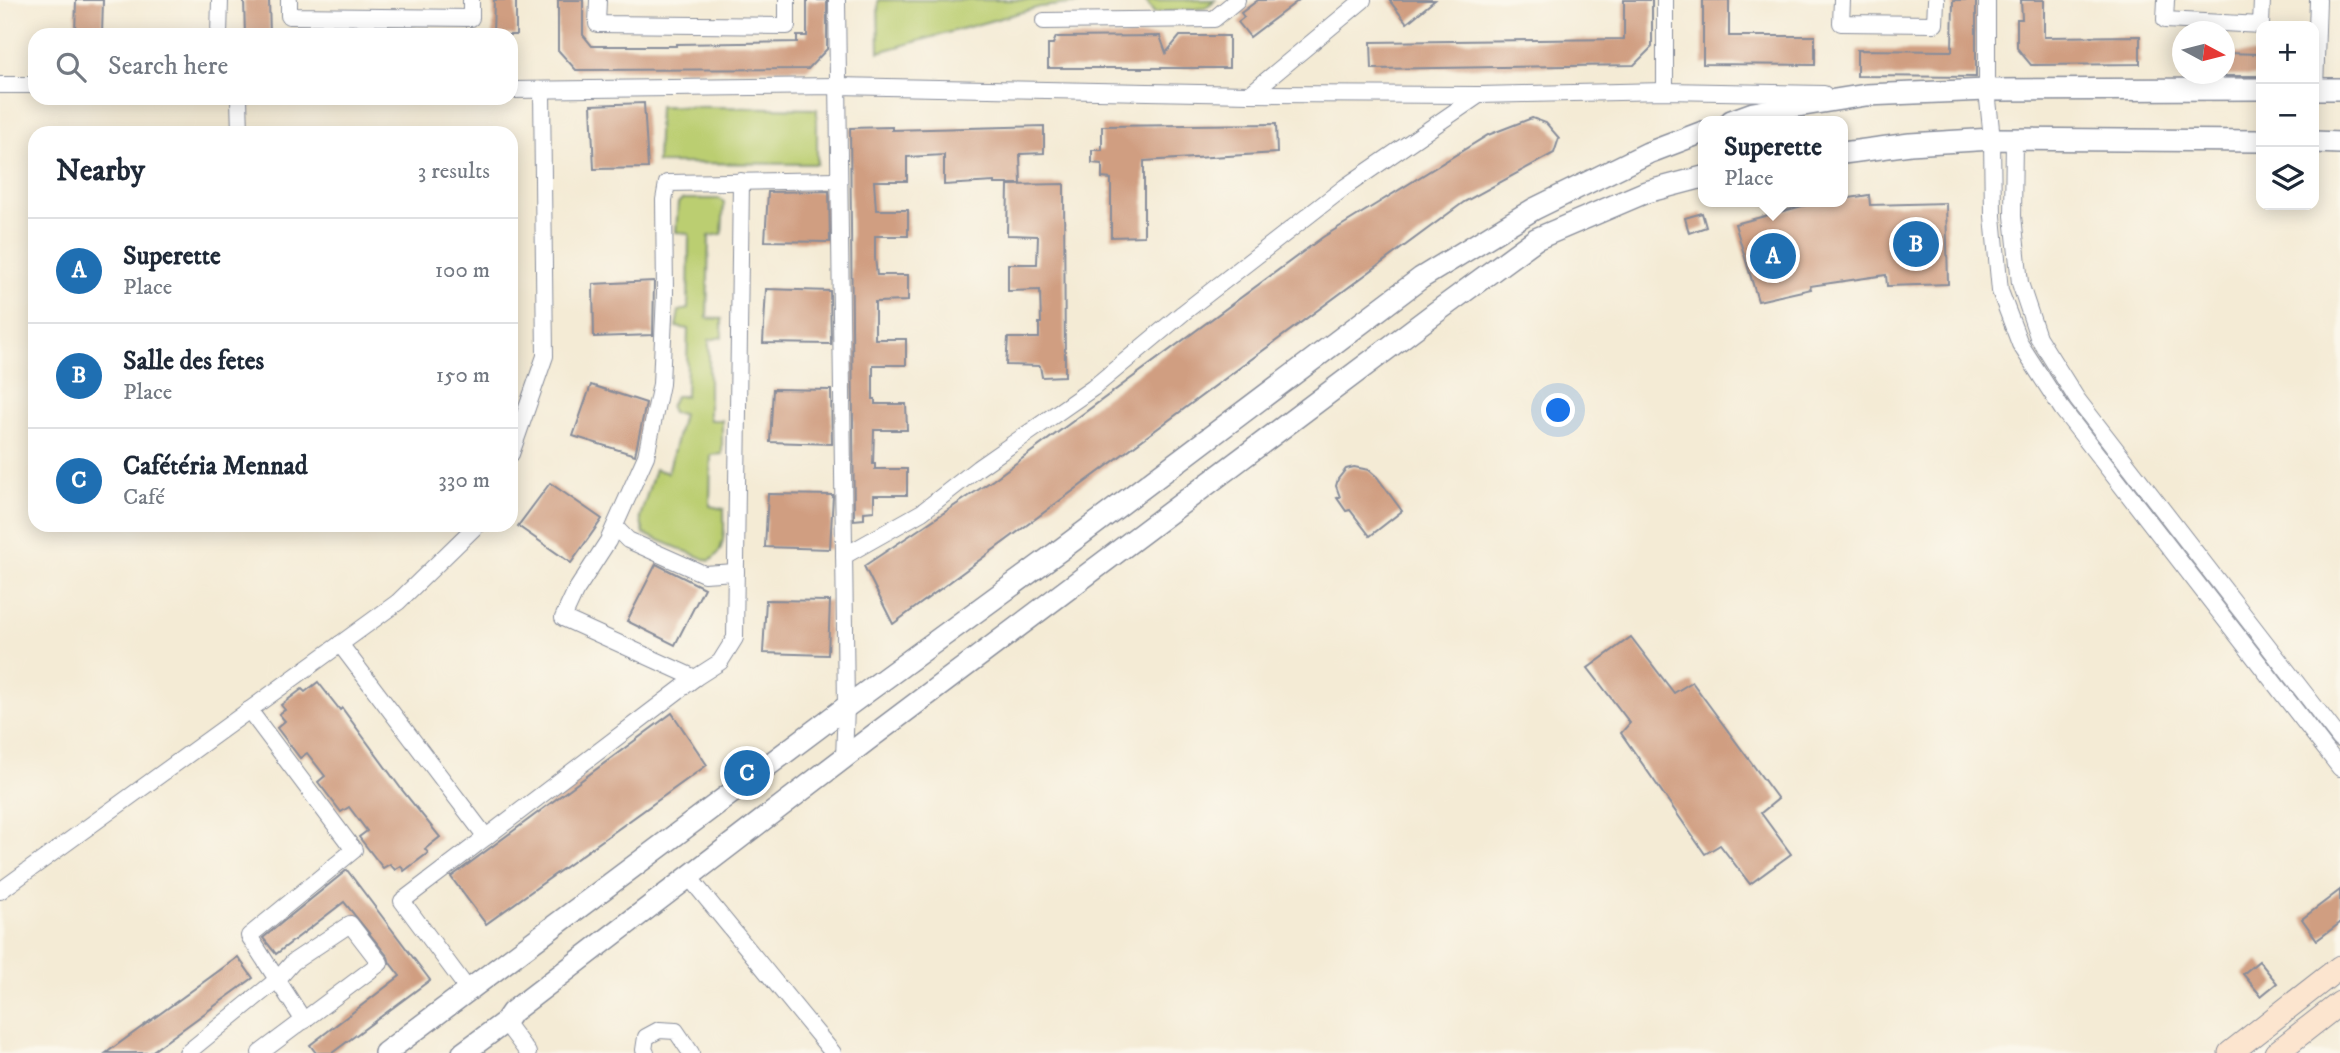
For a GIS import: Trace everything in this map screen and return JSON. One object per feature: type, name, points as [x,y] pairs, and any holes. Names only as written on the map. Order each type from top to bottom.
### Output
[{"type":"main road","points":[[2230,1053],[2340,967]]},
{"type":"main road","points":[[2276,1053],[2340,1003]]},
{"type":"street","points":[[219,28],[220,0]]},
{"type":"street","points":[[289,0],[289,16],[471,18],[471,0]]},
{"type":"street","points":[[598,0],[597,23],[787,26],[787,0]]},
{"type":"street","points":[[837,0],[846,706],[844,758]]},
{"type":"street","points":[[1044,21],[1214,19],[1237,0]]},
{"type":"street","points":[[1250,94],[1363,0]]},
{"type":"street","points":[[1665,0],[1665,91]]},
{"type":"street","points":[[1842,0],[1840,23],[1934,24],[1936,0]]},
{"type":"street","points":[[1987,0],[1987,90],[1992,139],[1993,216],[2000,291],[2020,344],[2062,409],[2340,768]]},
{"type":"street","points":[[2166,0],[2165,20],[2261,24],[2262,0]]},
{"type":"street","points":[[2314,84],[2318,0]]},
{"type":"street","points":[[0,85],[28,85]]},
{"type":"street","points":[[518,90],[837,86],[1250,94],[1479,95],[1665,91],[1866,95],[1987,90],[2256,89]]},
{"type":"street","points":[[2319,89],[2340,89]]},
{"type":"street","points":[[518,434],[545,356],[542,91]]},
{"type":"street","points":[[844,555],[922,512],[978,468],[1093,388],[1183,313],[1345,187],[1479,95]]},
{"type":"street","points":[[1745,116],[1866,95]]},
{"type":"street","points":[[239,105],[240,126]]},
{"type":"street","points":[[384,1053],[1421,278],[1534,209],[1648,153],[1698,134]]},
{"type":"street","points":[[1848,152],[1910,144],[1992,139],[2256,141]]},
{"type":"street","points":[[2014,140],[2013,216],[2020,283],[2038,337],[2077,399],[2340,738]]},
{"type":"street","points":[[2319,142],[2340,143]]},
{"type":"street","points":[[463,1053],[505,1022],[512,1012],[844,758],[1536,239],[1646,192],[1698,178]]},
{"type":"street","points":[[695,678],[563,618],[575,592],[608,541],[646,456],[661,384],[665,293],[664,200],[667,183],[838,180]]},
{"type":"street","points":[[469,991],[402,901],[695,678],[720,662],[735,638],[741,181]]},
{"type":"street","points":[[615,527],[628,540],[704,574],[736,572]]},
{"type":"street","points":[[0,891],[398,602],[470,532]]},
{"type":"street","points":[[340,644],[486,837]]},
{"type":"street","points":[[249,710],[354,850],[249,936],[304,1021]]},
{"type":"street","points":[[689,877],[833,1053]]},
{"type":"street","points":[[187,1053],[278,979],[293,962],[350,924],[380,963],[260,1053]]},
{"type":"street","points":[[505,1022],[528,1053]]},
{"type":"street","points":[[646,1053],[646,1037],[659,1030],[676,1031],[691,1053]]},
{"type":"green space","points":[[878,0],[1085,0],[1080,3],[1040,7],[879,52]]},
{"type":"green space","points":[[1145,0],[1215,0],[1205,8],[1154,13]]},
{"type":"green space","points":[[659,106],[817,109],[817,164],[657,163]]},
{"type":"green space","points":[[682,199],[719,199],[724,202],[722,234],[709,236],[707,318],[722,319],[722,337],[709,340],[709,415],[710,420],[722,420],[722,454],[711,455],[710,506],[724,509],[724,531],[719,552],[709,561],[644,534],[640,517],[655,469],[668,473],[683,414],[672,413],[670,407],[675,396],[686,396],[688,329],[676,327],[679,311],[688,309],[689,234],[676,232],[678,203]]},
{"type":"building","points":[[76,0],[103,0],[102,28],[75,28]]},
{"type":"building","points":[[244,0],[269,0],[270,28],[245,28]]},
{"type":"building","points":[[494,0],[516,0],[516,28],[493,28]]},
{"type":"building","points":[[558,0],[583,0],[583,35],[592,46],[676,46],[797,42],[797,36],[807,36],[807,0],[827,0],[827,49],[808,69],[576,70],[558,50]]},
{"type":"building","points":[[1258,0],[1299,0],[1250,37],[1238,22],[1244,17],[1241,13]]},
{"type":"building","points":[[1389,0],[1435,0],[1407,23]]},
{"type":"building","points":[[1624,0],[1652,0],[1652,47],[1634,65],[1372,69],[1371,42],[1624,39]]},
{"type":"building","points":[[1703,0],[1729,0],[1729,36],[1815,36],[1815,65],[1703,64]]},
{"type":"building","points":[[1953,0],[1976,0],[1976,77],[1857,76],[1857,50],[1952,51]]},
{"type":"building","points":[[2021,0],[2044,0],[2044,37],[2140,36],[2140,64],[2031,65],[2017,48],[2017,19],[2022,19]]},
{"type":"building","points":[[1160,36],[1166,53],[1180,36],[1229,36],[1229,68],[1048,68],[1048,44],[1053,44],[1056,37]]},
{"type":"building","points":[[2235,53],[2256,54],[2256,76],[2235,76]]},
{"type":"building","points":[[644,103],[648,168],[594,169],[591,105]]},
{"type":"building","points":[[1532,118],[1546,123],[1559,138],[1554,153],[1464,202],[893,624],[864,566],[993,480],[1323,237],[1488,135]]},
{"type":"building","points":[[1276,124],[1277,153],[1144,161],[1144,236],[1111,237],[1111,179],[1102,178],[1102,164],[1092,163],[1092,150],[1102,150],[1102,126]]},
{"type":"building","points":[[1044,126],[1044,153],[1020,154],[1021,184],[994,182],[944,185],[944,155],[907,157],[907,181],[874,181],[876,210],[908,210],[908,236],[875,236],[877,275],[908,275],[908,301],[875,302],[875,339],[906,339],[906,365],[873,365],[875,404],[906,404],[907,430],[874,430],[873,464],[875,469],[907,469],[907,495],[874,495],[874,511],[864,512],[864,519],[854,520],[850,128],[892,127],[892,130]]},
{"type":"building","points":[[1064,184],[1065,376],[1042,377],[1040,366],[1006,365],[1008,338],[1039,338],[1041,323],[1040,290],[1008,291],[1008,264],[1037,264],[1038,236],[1007,235],[1008,185]]},
{"type":"building","points":[[829,191],[830,242],[765,241],[768,192]]},
{"type":"building","points":[[1869,195],[1870,205],[1946,203],[1948,284],[1887,286],[1886,275],[1810,286],[1811,289],[1758,301],[1735,224],[1799,207],[1848,207],[1848,198]]},
{"type":"building","points":[[1702,213],[1706,227],[1689,233],[1685,218]]},
{"type":"building","points":[[654,281],[653,335],[594,337],[593,284]]},
{"type":"building","points":[[766,289],[830,291],[831,344],[763,343]]},
{"type":"building","points":[[591,385],[646,403],[635,455],[573,436]]},
{"type":"building","points":[[773,389],[831,390],[832,444],[770,442]]},
{"type":"building","points":[[1354,467],[1369,470],[1377,477],[1402,511],[1370,536],[1337,498],[1340,497],[1336,486],[1338,479],[1346,469]]},
{"type":"building","points":[[550,483],[602,519],[571,563],[518,526]]},
{"type":"building","points":[[768,494],[833,495],[830,549],[765,547]]},
{"type":"building","points":[[656,564],[704,588],[675,645],[627,621]]},
{"type":"building","points":[[766,600],[830,601],[828,655],[763,653]]},
{"type":"building","points":[[1631,637],[1674,693],[1692,682],[1778,799],[1761,813],[1791,854],[1750,884],[1720,845],[1705,854],[1621,733],[1630,723],[1588,668]]},
{"type":"building","points":[[318,682],[340,710],[342,708],[440,837],[425,849],[428,853],[404,871],[401,866],[395,870],[390,864],[383,868],[359,837],[367,831],[349,807],[341,812],[318,782],[325,776],[307,753],[300,758],[277,728],[285,721],[279,714],[285,710],[281,705],[302,689],[305,692]]},
{"type":"building","points":[[672,713],[707,765],[486,924],[451,877]]},
{"type":"building","points":[[347,870],[430,980],[332,1053],[316,1053],[310,1045],[400,976],[344,902],[276,954],[263,938]]},
{"type":"building","points":[[2340,890],[2340,923],[2317,940],[2302,919]]},
{"type":"building","points":[[238,957],[253,978],[150,1053],[106,1053]]},
{"type":"building","points":[[2259,961],[2277,983],[2261,996],[2243,974]]},
{"type":"place","name":"Salle des fetes","points":[[1916,244]]},
{"type":"place","name":"Superette","points":[[1773,256]]},
{"type":"place","name":"Cafétéria Mennad","points":[[747,773]]}]
